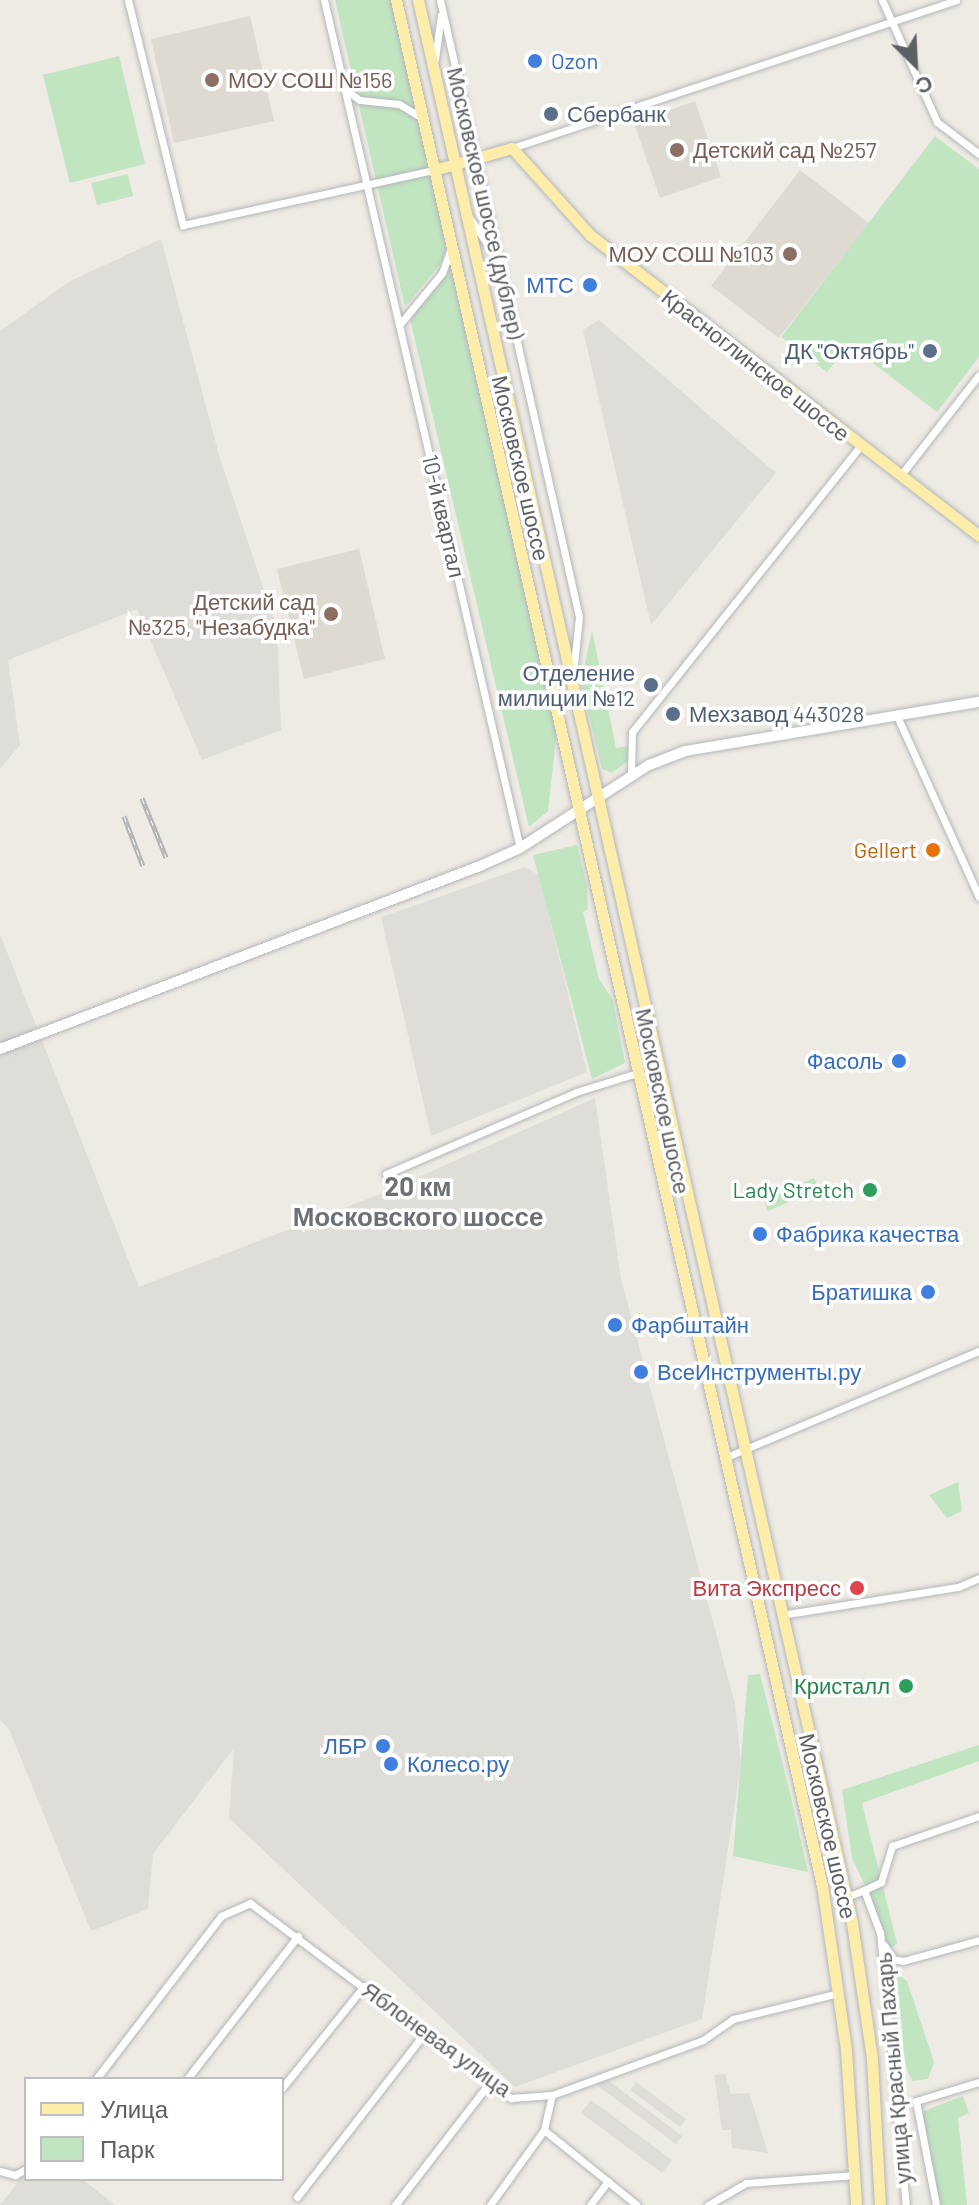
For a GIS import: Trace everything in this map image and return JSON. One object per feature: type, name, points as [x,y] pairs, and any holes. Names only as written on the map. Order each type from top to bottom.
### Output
[{"type":"main road","name":"Московское шоссе","points":[[396,0],[450,251],[822,1885],[839,1993],[856,2205]]},
{"type":"main road","name":"Московское шоссе","points":[[418,0],[778,1615],[852,1923],[872,2059],[880,2205]]},
{"type":"main road","points":[[434,170],[512,148]]},
{"type":"main road","name":"Красноглинское шоссе","points":[[512,148],[582,228],[979,536]]},
{"type":"main road","points":[[822,1885],[842,1879]]},
{"type":"main road","points":[[829,1927],[852,1923]]},
{"type":"street","points":[[128,0],[183,225],[434,170]]},
{"type":"street","name":"10-й квартал","points":[[324,0],[520,848]]},
{"type":"street","name":"Московское шоссе (дублер)","points":[[440,0],[480,157],[499,262],[579,617],[571,688]]},
{"type":"street","points":[[882,0],[890,24],[937,122],[979,154]]},
{"type":"street","points":[[512,148],[956,0]]},
{"type":"street","points":[[433,67],[442,9]]},
{"type":"street","points":[[344,89],[360,100],[399,104],[422,118]]},
{"type":"street","points":[[465,210],[499,262]]},
{"type":"street","points":[[400,324],[442,273],[450,251]]},
{"type":"street","points":[[900,476],[979,375]]},
{"type":"street","points":[[631,775],[632,732],[860,446]]},
{"type":"street","points":[[0,1049],[380,907],[520,848],[631,775],[707,746],[979,702]]},
{"type":"street","points":[[896,714],[979,897]]},
{"type":"street","points":[[386,1174],[576,1092],[637,1073]]},
{"type":"street","points":[[724,1458],[743,1453],[979,1351]]},
{"type":"street","points":[[778,1615],[958,1587],[979,1578]]},
{"type":"street","points":[[846,1897],[881,1882],[892,1846],[979,1816]]},
{"type":"street","points":[[864,1890],[888,1954],[903,1961],[979,1940]]},
{"type":"street","name":"Яблоневая улица","points":[[98,2077],[221,1916],[240,1903],[258,1906],[511,2098],[552,2095],[703,2040],[733,2019],[839,1993]]},
{"type":"street","name":"улица Красный Пахарь","points":[[880,1932],[900,2097],[906,2205]]},
{"type":"street","points":[[189,2077],[298,1936]]},
{"type":"street","points":[[284,2086],[364,1986]]},
{"type":"street","points":[[297,2197],[426,2031]]},
{"type":"street","points":[[395,2205],[490,2082]]},
{"type":"street","points":[[900,2097],[916,2101],[979,2082]]},
{"type":"street","points":[[490,2205],[544,2130],[552,2095]]},
{"type":"street","points":[[916,2101],[936,2205]]},
{"type":"street","points":[[544,2130],[637,2205]]},
{"type":"street","points":[[0,2171],[15,2175],[24,2170]]},
{"type":"street","points":[[708,2205],[746,2183],[855,2175]]},
{"type":"street","points":[[590,2205],[608,2181]]},
{"type":"shaded area","name":"МОУ СОШ №156","points":[[250,16],[274,121],[174,143],[151,39]]},
{"type":"shaded area","name":"Детский сад №257","points":[[695,101],[721,177],[660,198],[634,123]]},
{"type":"shaded area","name":"МОУ СОШ №103","points":[[800,170],[869,223],[779,338],[711,286]]},
{"type":"shaded area","points":[[161,239],[221,462],[277,629],[281,730],[202,760],[137,609],[8,660],[20,745],[0,769],[0,331],[70,281]]},
{"type":"shaded area","points":[[599,320],[776,473],[651,625],[583,330]]},
{"type":"shaded area","name":"Детский сад №325, \"Незабудка\"","points":[[359,549],[385,659],[304,679],[277,569]]},
{"type":"shaded area","points":[[525,867],[539,875],[587,1072],[431,1136],[381,917]]},
{"type":"shaded area","points":[[0,934],[139,1287],[383,1193],[595,1098],[621,1279],[735,1704],[741,1764],[702,2019],[515,2087],[229,1818],[234,1748],[153,1854],[148,1909],[91,1931],[9,1729],[0,1720]]},
{"type":"shaded area","points":[[725,2074],[731,2094],[749,2093],[768,2153],[732,2148],[731,2130],[722,2130],[714,2075]]},
{"type":"shaded area","points":[[604,2077],[682,2136],[676,2144],[598,2086]]},
{"type":"shaded area","points":[[636,2082],[686,2119],[680,2127],[630,2090]]},
{"type":"shaded area","points":[[591,2100],[672,2160],[662,2173],[581,2113]]},
{"type":"shaded area","points":[[24,2175],[24,2181],[85,2181],[115,2205],[0,2205]]},
{"type":"green space","points":[[335,0],[391,0],[449,243],[442,262],[405,307]]},
{"type":"green space","points":[[119,56],[145,164],[70,183],[43,75]]},
{"type":"green space","points":[[935,136],[979,169],[979,357],[937,412],[849,345],[827,372],[781,337]]},
{"type":"green space","points":[[128,174],[133,196],[97,205],[91,183]]},
{"type":"green space","points":[[454,266],[558,720],[548,811],[529,827],[410,319]]},
{"type":"green space","points":[[592,630],[616,748],[631,746],[631,759],[612,773],[602,769],[581,682]]},
{"type":"green space","points":[[577,845],[587,886],[588,909],[583,912],[599,979],[613,1000],[625,1063],[592,1079],[533,855]]},
{"type":"green space","points":[[814,1178],[819,1189],[768,1211],[763,1200]]},
{"type":"green space","points":[[958,1482],[962,1511],[947,1518],[929,1495]]},
{"type":"green space","points":[[760,1674],[808,1872],[733,1856],[748,1675]]},
{"type":"green space","points":[[979,1745],[979,1761],[862,1803],[897,1943],[888,1951],[878,1942],[869,1894],[852,1858],[842,1790]]},
{"type":"green space","points":[[889,1967],[907,1981],[934,2062],[928,2079],[913,2081],[908,2073],[884,1973]]},
{"type":"green space","points":[[963,2096],[969,2113],[958,2118],[967,2205],[940,2205],[921,2112]]},
{"type":"railway","points":[[142,798],[166,857]]},
{"type":"railway","points":[[124,816],[143,866]]},
{"type":"place","name":"Ozon","points":[[535,61]]},
{"type":"place","name":"МОУ СОШ №156","points":[[212,80]]},
{"type":"place","name":"Сбербанк","points":[[551,114]]},
{"type":"place","name":"Детский сад №257","points":[[677,150]]},
{"type":"place","name":"МОУ СОШ №103","points":[[790,254]]},
{"type":"place","name":"МТС","points":[[590,285]]},
{"type":"place","name":"ДК \"Октябрь\"","points":[[930,351]]},
{"type":"place","name":"Детский сад №325, \"Незабудка\"","points":[[331,614]]},
{"type":"place","name":"Отделение милиции №12","points":[[651,685]]},
{"type":"place","name":"Мехзавод 443028","points":[[673,714]]},
{"type":"place","name":"Gellert","points":[[933,850]]},
{"type":"place","name":"Фасоль","points":[[899,1061]]},
{"type":"place","name":"Lady Stretch","points":[[870,1190]]},
{"type":"place","name":"Фабрика качества","points":[[760,1234]]},
{"type":"place","name":"Братишка","points":[[928,1292]]},
{"type":"place","name":"Фарбштайн","points":[[615,1325]]},
{"type":"place","name":"ВсеИнструменты.ру","points":[[641,1372]]},
{"type":"place","name":"Вита Экспресс","points":[[857,1588]]},
{"type":"place","name":"Кристалл","points":[[906,1686]]},
{"type":"place","name":"ЛБР","points":[[383,1746]]},
{"type":"place","name":"Колесо.ру","points":[[391,1764]]},
{"type":"district","name":"20 км Московского шоссе","points":[[418,1201]]}]
